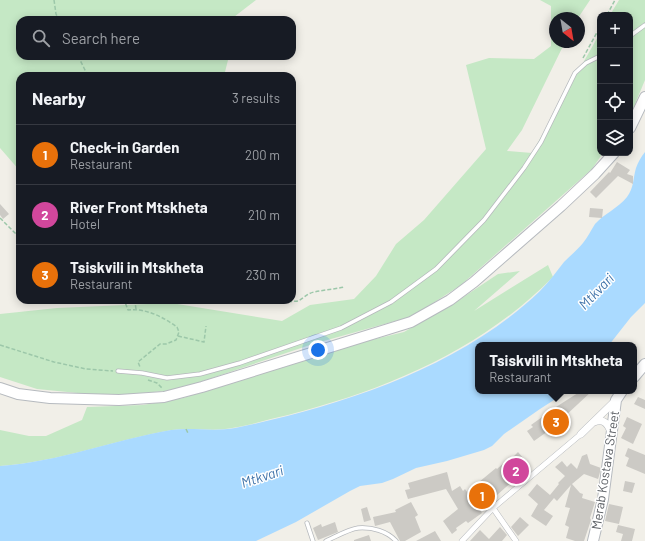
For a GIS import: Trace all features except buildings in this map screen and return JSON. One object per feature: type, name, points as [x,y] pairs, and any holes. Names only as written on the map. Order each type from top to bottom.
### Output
[{"type":"main road","points":[[633,122],[645,97]]},
{"type":"main road","points":[[0,388],[18,394],[50,398],[119,400],[164,397],[202,387],[411,322],[450,300],[480,276],[561,206],[595,174],[611,156]]},
{"type":"main road","points":[[637,373],[645,364]]},
{"type":"main road","points":[[616,400],[620,394]]},
{"type":"main road","name":"Merab Kostava Street","points":[[593,541],[603,499],[616,400]]},
{"type":"street","points":[[462,541],[493,508],[581,434],[616,400]]},
{"type":"street","points":[[594,422],[602,420],[608,425],[612,433]]},
{"type":"street","points":[[493,508],[516,541]]},
{"type":"lane","points":[[633,34],[645,25]]},
{"type":"lane","points":[[640,29],[645,32]]},
{"type":"lane","points":[[118,371],[142,373],[167,378],[200,374],[240,363],[340,328],[391,302],[436,269],[484,220],[524,168],[541,142],[575,73],[586,63],[597,58]]},
{"type":"lane","points":[[307,523],[314,541]]},
{"type":"lane","points":[[326,541],[358,528],[378,530],[391,536],[396,541]]},
{"type":"path","points":[[54,0],[57,16]]},
{"type":"path","points":[[609,12],[615,0]]},
{"type":"path","points":[[583,59],[597,33]]},
{"type":"path","points":[[80,60],[86,72]]},
{"type":"path","points":[[0,218],[16,234]]},
{"type":"path","points":[[296,300],[305,295],[315,292],[345,287]]},
{"type":"path","points":[[126,304],[128,310],[136,309],[150,312],[177,326],[179,332],[176,340],[160,344],[138,362],[142,373],[149,381],[163,388],[164,397]]},
{"type":"path","points":[[135,304],[136,309]]},
{"type":"path","points":[[178,336],[204,342],[206,326]]},
{"type":"path","points":[[0,345],[54,362],[79,368],[118,371]]},
{"type":"path","points":[[186,429],[188,433]]},
{"type":"green space","points":[[0,0],[256,0],[235,16],[16,16],[16,60],[228,60],[225,72],[16,72],[16,166],[0,148]]},
{"type":"green space","points":[[540,0],[590,0],[582,12],[551,12],[551,6]]},
{"type":"green space","points":[[619,0],[645,0],[645,80],[633,109],[633,12],[612,12]]},
{"type":"green space","points":[[597,38],[597,156],[601,156],[592,169],[461,285],[413,316],[313,344],[176,390],[108,396],[37,389],[0,377],[0,314],[57,308],[177,304],[282,321],[310,305],[354,299],[376,276],[396,244],[424,220],[486,149],[466,65],[489,58],[534,59],[549,48],[562,48],[522,130],[507,151],[532,153]]},
{"type":"green space","points":[[548,265],[553,277],[525,303],[495,326],[430,364],[396,380],[361,393],[325,405],[239,427],[217,430],[172,430],[44,460],[0,466],[0,430],[29,436],[46,436],[82,420],[87,407],[143,405],[183,398],[326,351],[404,332],[459,300],[498,274],[520,271],[474,311]]},
{"type":"water","name":"Mtkvari","points":[[645,152],[645,303],[631,317],[611,342],[475,342],[475,394],[563,394],[504,434],[492,446],[484,450],[447,461],[416,468],[382,483],[360,486],[296,522],[256,541],[0,541],[0,466],[43,460],[171,430],[227,429],[275,419],[357,395],[397,380],[474,342],[508,318],[540,291],[564,262],[583,243],[595,224],[627,197],[632,187],[635,172]]},
{"type":"place","name":"Tsiskvili in Mtskheta","points":[[556,422]]},
{"type":"place","name":"River Front Mtskheta","points":[[516,471]]},
{"type":"place","name":"Check-in Garden","points":[[482,496]]}]
